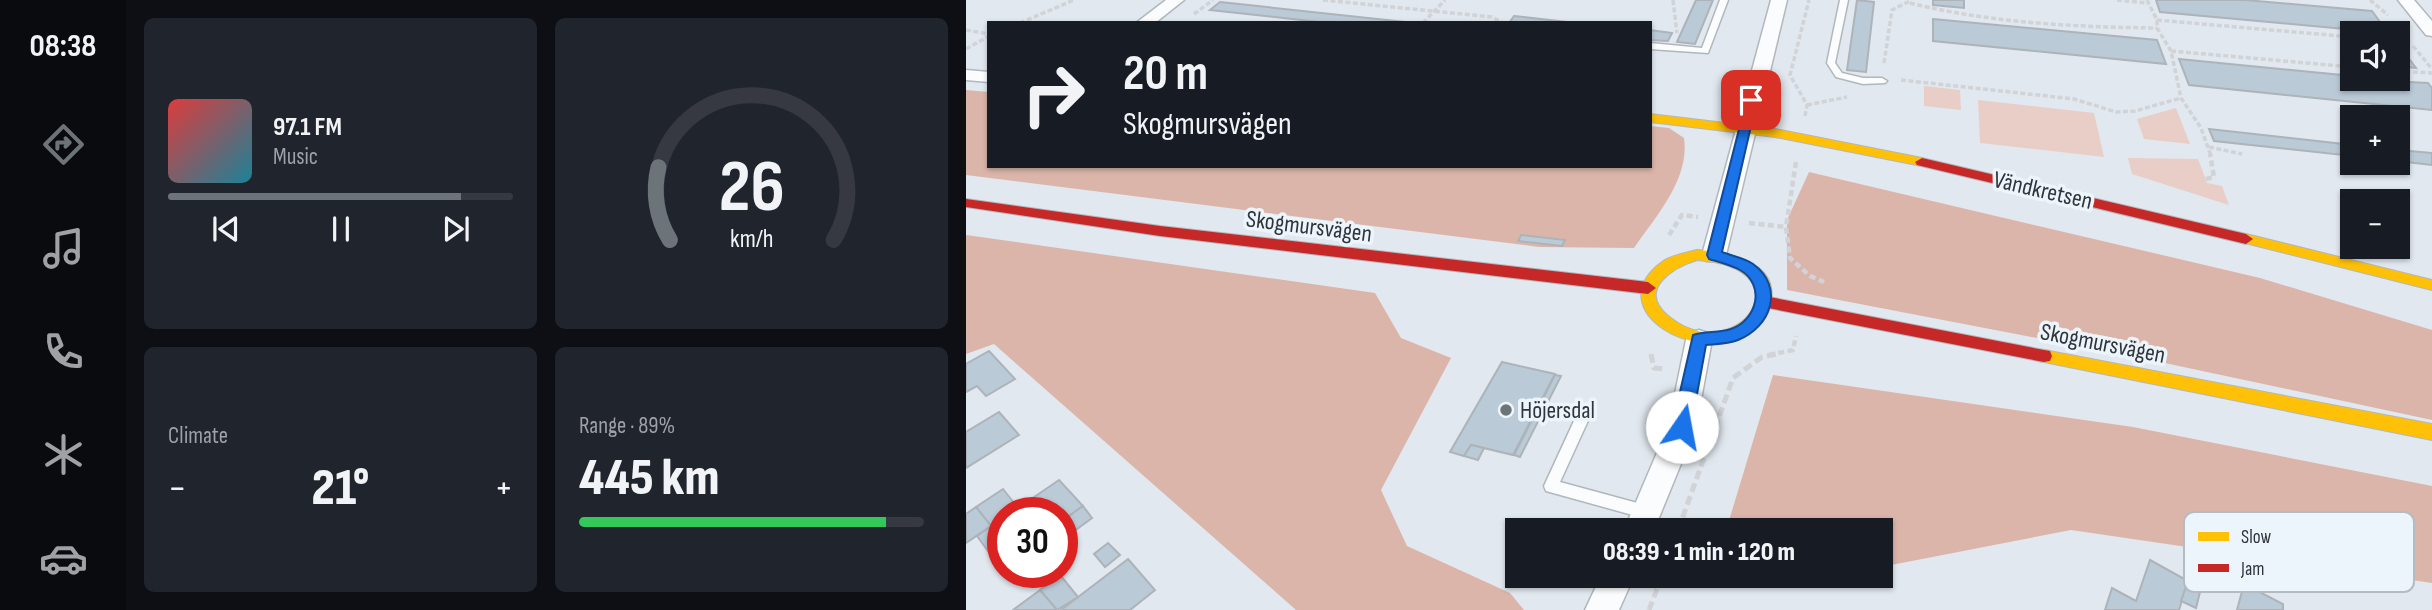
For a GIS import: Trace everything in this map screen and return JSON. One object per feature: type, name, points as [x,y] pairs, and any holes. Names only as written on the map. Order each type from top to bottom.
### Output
[{"type":"street","points":[[1147,21],[1176,0]]},
{"type":"street","points":[[1714,255],[1779,0]]},
{"type":"street","points":[[2406,0],[2432,31]]},
{"type":"street","points":[[966,75],[987,77]]},
{"type":"street","name":"Vändkretsen","points":[[1652,118],[1745,126],[1801,135],[2118,206],[2432,285]]},
{"type":"street","name":"Skogmursvägen","points":[[966,203],[1160,231],[1648,288]]},
{"type":"street","points":[[1714,255],[1745,266],[1757,276],[1763,289],[1764,302],[1759,315],[1749,327],[1734,335],[1699,340],[1678,335],[1652,315],[1647,302],[1648,288],[1654,276],[1680,259],[1714,255]]},
{"type":"street","name":"Skogmursvägen","points":[[1764,302],[2432,432]]},
{"type":"street","points":[[1644,518],[1682,427],[1699,340]]},
{"type":"street","points":[[1602,610],[1612,588]]},
{"type":"lane","points":[[1652,46],[1705,51],[1724,0]]},
{"type":"lane","points":[[1844,0],[1831,63],[1839,75],[1882,81]]},
{"type":"lane","points":[[1585,412],[1551,486],[1635,518]]},
{"type":"path","points":[[1025,21],[1074,0]]},
{"type":"path","points":[[1193,14],[1213,0]]},
{"type":"path","points":[[1323,0],[1492,18],[1499,21]]},
{"type":"path","points":[[1425,21],[1445,0]]},
{"type":"path","points":[[1671,48],[1678,29],[1672,9],[1673,0]]},
{"type":"path","points":[[1807,105],[1790,75],[1809,0]]},
{"type":"path","points":[[2117,0],[2147,1],[2157,20],[2157,28],[2171,51],[2181,98],[2201,128],[2209,148],[2214,177],[2206,179]]},
{"type":"path","points":[[2157,28],[2120,29],[1972,15],[1910,1],[1892,10],[1882,81],[2074,99],[2116,112],[2135,111],[2181,98]]},
{"type":"path","points":[[2157,20],[2340,36]]},
{"type":"path","points":[[966,30],[987,35]]},
{"type":"path","points":[[966,49],[987,36]]},
{"type":"path","points":[[2171,51],[2340,65]]},
{"type":"path","points":[[2410,72],[2432,73]]},
{"type":"path","points":[[1682,518],[1733,378],[1762,357],[1793,350],[1810,276],[1790,258],[1786,227],[1801,135]]},
{"type":"path","points":[[2209,148],[2242,154]]},
{"type":"path","points":[[1664,238],[1672,233],[1682,215],[1786,227]]},
{"type":"path","points":[[1649,610],[1657,588]]},
{"type":"shaded area","points":[[1924,86],[1960,90],[1961,110],[1924,106]]},
{"type":"shaded area","points":[[966,90],[987,92],[987,168],[1652,168],[1652,126],[1669,128],[1684,138],[1682,168],[1677,182],[1634,248],[1539,247],[966,175]]},
{"type":"shaded area","points":[[1978,100],[2094,113],[2104,157],[1980,143]]},
{"type":"shaded area","points":[[2176,108],[2190,144],[2144,139],[2137,119]]},
{"type":"shaded area","points":[[2128,158],[2198,159],[2207,183],[2222,186],[2229,205],[2132,174]]},
{"type":"shaded area","points":[[1809,172],[2260,278],[2432,330],[2432,420],[2146,359],[1787,290],[1787,220]]},
{"type":"shaded area","points":[[966,235],[1375,293],[1401,338],[1451,358],[1381,490],[1407,546],[1510,593],[1524,610],[1296,610],[994,344],[966,354]]},
{"type":"shaded area","points":[[1773,375],[2133,427],[2432,486],[2432,583],[2414,580],[2414,512],[2184,512],[2184,547],[2071,530],[1893,565],[1893,518],[1730,518]]},
{"type":"building","points":[[1696,0],[1713,0],[1695,44],[1677,42]]},
{"type":"building","points":[[1857,0],[1874,2],[1866,72],[1847,70]]},
{"type":"building","points":[[1933,0],[1964,0],[1964,8],[1933,5]]},
{"type":"building","points":[[2156,0],[2245,0],[2372,11],[2379,21],[2340,21],[2340,29],[2160,12]]},
{"type":"building","points":[[1220,2],[1396,21],[1310,21],[1210,10]]},
{"type":"building","points":[[1514,16],[1558,21],[1510,21]]},
{"type":"building","points":[[1933,19],[2157,40],[2166,64],[1933,41]]},
{"type":"building","points":[[1652,30],[1672,33],[1668,41],[1652,40]]},
{"type":"building","points":[[2179,59],[2340,75],[2340,91],[2410,91],[2410,82],[2428,83],[2432,88],[2432,110],[2410,108],[2410,105],[2383,105],[2189,85]]},
{"type":"building","points":[[2209,129],[2340,144],[2340,155],[2214,141]]},
{"type":"building","points":[[2410,151],[2432,153],[2432,165],[2410,162]]},
{"type":"building","points":[[1521,235],[1565,240],[1562,246],[1518,241]]},
{"type":"building","points":[[989,351],[1015,379],[986,396],[977,386],[966,392],[966,364]]},
{"type":"building","name":"Höjersdal","points":[[1502,362],[1555,374],[1513,455],[1471,445],[1464,456],[1450,452]]},
{"type":"building","points":[[1555,375],[1561,376],[1520,457],[1514,455]]},
{"type":"building","points":[[999,412],[1019,435],[966,468],[966,432]]},
{"type":"building","points":[[1471,445],[1484,448],[1478,460],[1464,456]]},
{"type":"building","points":[[1059,480],[1075,497],[1034,497]]},
{"type":"building","points":[[1003,489],[1009,497],[991,497]]},
{"type":"building","points":[[987,500],[987,521],[976,507]]},
{"type":"building","points":[[1083,506],[1092,518],[1078,528],[1078,510]]},
{"type":"building","points":[[976,507],[987,521],[987,529],[966,543],[966,514]]},
{"type":"building","points":[[987,529],[987,550],[977,536]]},
{"type":"building","points":[[1108,543],[1120,555],[1105,567],[1094,554]]},
{"type":"building","points":[[1128,559],[1155,590],[1130,610],[1061,610]]},
{"type":"building","points":[[2150,560],[2184,579],[2185,592],[2179,610],[2105,610],[2112,588],[2136,601]]},
{"type":"building","points":[[1071,588],[1078,597],[1057,610],[1040,590]]},
{"type":"building","points":[[1040,590],[1057,610],[1013,610]]},
{"type":"building","points":[[2184,592],[2200,592],[2196,608],[2181,601]]},
{"type":"building","points":[[2242,592],[2260,592],[2283,604],[2283,610],[2237,610]]},
{"type":"traffic: slow","points":[[1652,118],[1775,133],[1922,162]]},
{"type":"traffic: slow","points":[[2246,239],[2432,285]]},
{"type":"traffic: slow","points":[[1697,255],[1718,257],[1740,264],[1750,269],[1762,285],[1764,296],[1759,315],[1736,334],[1713,339],[1691,336],[1671,327],[1656,314],[1649,299],[1651,282],[1667,266],[1697,255]]},
{"type":"traffic: slow","points":[[2044,356],[2432,432]]},
{"type":"traffic: jam","points":[[1922,162],[2246,239]]},
{"type":"traffic: jam","points":[[966,203],[1160,231],[1648,288]]},
{"type":"traffic: jam","points":[[1764,302],[2044,356]]},
{"type":"place","name":"Höjersdal","points":[[1506,410]]},
{"type":"route","points":[[1682,427],[1699,340],[1716,340],[1749,327],[1759,315],[1764,302],[1763,289],[1757,276],[1731,259],[1714,255],[1751,100]]}]
